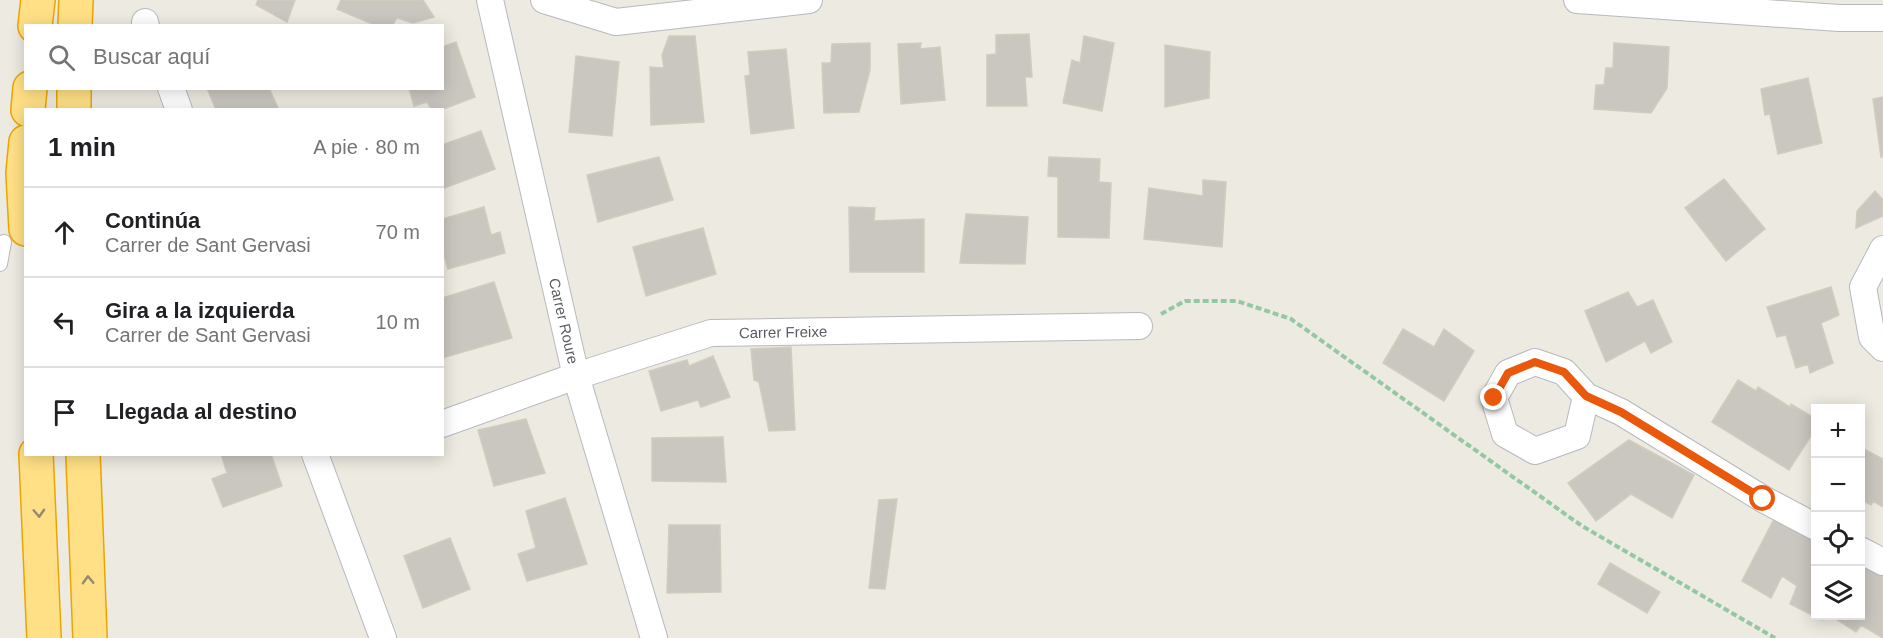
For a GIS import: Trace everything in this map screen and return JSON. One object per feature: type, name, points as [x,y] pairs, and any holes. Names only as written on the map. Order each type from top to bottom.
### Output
[{"type":"highway","points":[[35,24],[38,0]]},
{"type":"highway","points":[[75,24],[76,0]]},
{"type":"highway","points":[[28,108],[30,90]]},
{"type":"highway","points":[[74,90],[74,108]]},
{"type":"highway","points":[[15,236],[24,162]]},
{"type":"highway","points":[[36,456],[44,638]]},
{"type":"highway","points":[[83,456],[90,638]]},
{"type":"street","name":"Carrer Roure","points":[[490,0],[576,376],[654,638]]},
{"type":"street","points":[[544,0],[616,22],[809,0]]},
{"type":"street","points":[[1576,0],[1839,18],[1883,18]]},
{"type":"street","points":[[172,90],[178,108]]},
{"type":"street","points":[[1883,249],[1863,286],[1872,337],[1883,348]]},
{"type":"street","name":"Carrer Freixe","points":[[444,423],[576,376],[711,333],[1139,326]]},
{"type":"street","points":[[1586,396],[1621,412],[1763,499],[1811,525]]},
{"type":"street","points":[[316,456],[383,638]]},
{"type":"street","points":[[1865,553],[1883,562]]},
{"type":"lane","points":[[0,264],[15,236]]},
{"type":"path","points":[[1139,326],[1185,300],[1237,300],[1291,319],[1582,526],[1775,638]]},
{"type":"building","points":[[258,0],[295,0],[287,22],[256,5]]},
{"type":"building","points":[[341,0],[423,0],[434,17],[413,23],[397,18],[393,24],[372,24],[337,9]]},
{"type":"building","points":[[1029,34],[1032,77],[1025,77],[1027,106],[987,106],[987,55],[996,54],[996,35]]},
{"type":"building","points":[[669,36],[695,36],[704,122],[651,125],[650,67],[664,68],[662,55]]},
{"type":"building","points":[[1084,36],[1114,43],[1102,111],[1063,103],[1072,60],[1080,63]]},
{"type":"building","points":[[456,42],[475,97],[444,109],[431,108],[427,102],[414,106],[410,90],[444,90],[444,46]]},
{"type":"building","points":[[870,43],[870,70],[859,112],[824,113],[822,63],[831,63],[832,44]]},
{"type":"building","points":[[921,43],[920,49],[940,47],[945,100],[901,104],[898,44]]},
{"type":"building","points":[[1614,43],[1669,47],[1667,88],[1651,113],[1594,109],[1596,85],[1604,85],[1606,68],[1613,68]]},
{"type":"building","points":[[1165,45],[1210,52],[1209,98],[1165,107]]},
{"type":"building","points":[[786,49],[794,128],[751,134],[745,76],[750,75],[748,52]]},
{"type":"building","points":[[576,56],[619,62],[612,136],[569,132]]},
{"type":"building","points":[[1808,78],[1822,143],[1778,154],[1770,114],[1765,115],[1761,89]]},
{"type":"building","points":[[208,90],[270,90],[278,108],[215,108]]},
{"type":"building","points":[[1883,97],[1883,157],[1881,157],[1873,99]]},
{"type":"building","points":[[481,131],[495,169],[444,188],[444,144]]},
{"type":"building","points":[[659,157],[673,200],[598,222],[587,175]]},
{"type":"building","points":[[1049,157],[1100,159],[1099,182],[1111,183],[1109,238],[1058,237],[1058,177],[1048,176]]},
{"type":"building","points":[[1724,179],[1765,229],[1726,261],[1685,208]]},
{"type":"building","points":[[1203,180],[1226,182],[1222,247],[1144,239],[1149,188],[1203,196]]},
{"type":"building","points":[[1875,191],[1883,200],[1883,216],[1856,228],[1857,211]]},
{"type":"building","points":[[484,207],[491,235],[500,232],[505,253],[448,269],[444,255],[444,218]]},
{"type":"building","points":[[849,207],[875,208],[874,221],[924,219],[924,272],[850,272]]},
{"type":"building","points":[[966,214],[1028,217],[1025,264],[960,263]]},
{"type":"building","points":[[703,228],[716,274],[646,296],[633,247]]},
{"type":"building","points":[[494,282],[512,338],[444,357],[444,297]]},
{"type":"building","points":[[1831,287],[1839,315],[1821,323],[1833,363],[1810,373],[1808,364],[1796,368],[1786,335],[1777,337],[1767,307]]},
{"type":"building","points":[[1628,292],[1637,307],[1653,300],[1672,342],[1651,353],[1645,341],[1606,362],[1585,311]]},
{"type":"building","points":[[1403,329],[1434,347],[1444,329],[1474,351],[1444,401],[1383,363]]},
{"type":"building","points":[[791,347],[795,430],[769,431],[759,382],[754,380],[751,349]]},
{"type":"building","points":[[713,356],[730,397],[701,407],[698,400],[661,411],[649,371],[687,360],[689,366]]},
{"type":"building","points":[[1738,380],[1756,391],[1758,387],[1790,407],[1791,404],[1811,416],[1811,436],[1789,470],[1712,422]]},
{"type":"building","points":[[526,419],[545,473],[494,486],[478,430]]},
{"type":"building","points":[[723,437],[726,482],[652,481],[652,438]]},
{"type":"building","points":[[1629,440],[1694,475],[1672,518],[1631,494],[1596,521],[1568,483]]},
{"type":"building","points":[[1865,450],[1883,459],[1883,507],[1873,501],[1871,505],[1865,502]]},
{"type":"building","points":[[222,456],[272,456],[282,486],[223,507],[212,479],[227,473]]},
{"type":"building","points":[[565,498],[587,564],[527,581],[518,554],[536,548],[526,511]]},
{"type":"building","points":[[897,499],[885,589],[869,588],[879,500]]},
{"type":"building","points":[[1774,519],[1811,538],[1811,614],[1790,604],[1797,586],[1782,576],[1771,598],[1742,581]]},
{"type":"building","points":[[669,525],[720,525],[721,592],[667,593]]},
{"type":"building","points":[[450,538],[470,589],[423,608],[404,556]]},
{"type":"building","points":[[1610,563],[1660,592],[1647,613],[1598,584]]},
{"type":"building","points":[[1865,566],[1883,576],[1883,638],[1861,625],[1856,632],[1838,620],[1865,620]]},
{"type":"route","points":[[1494,398],[1508,373],[1535,362],[1564,372],[1586,396],[1621,412],[1763,499]]}]
